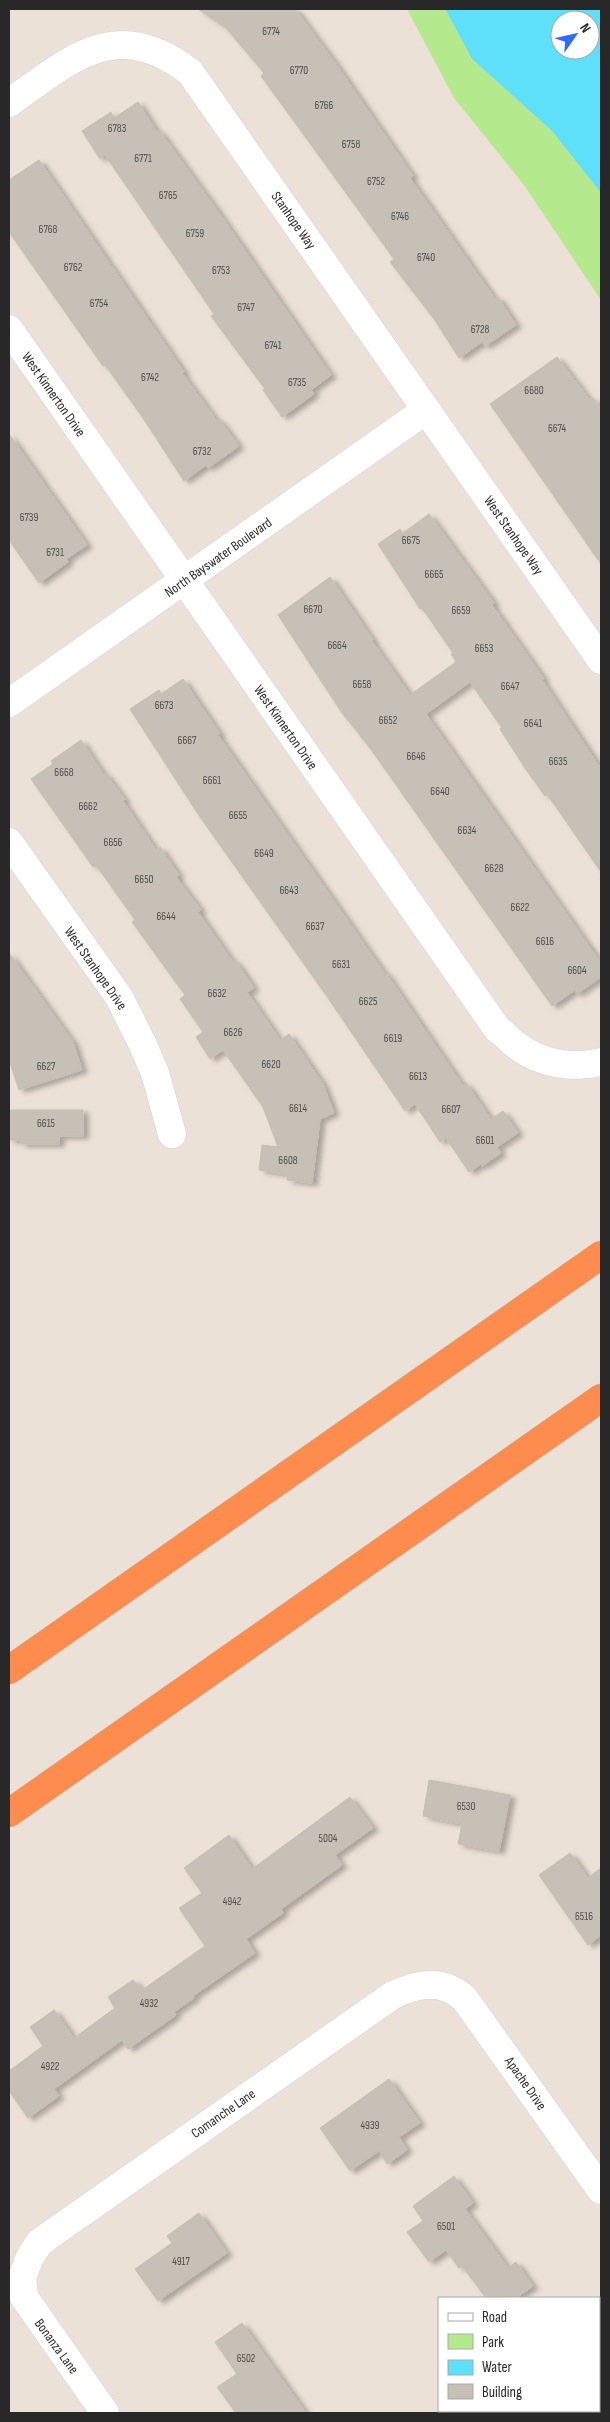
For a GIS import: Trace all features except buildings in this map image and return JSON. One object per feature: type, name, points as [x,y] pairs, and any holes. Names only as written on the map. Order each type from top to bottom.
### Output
[{"type":"highway","points":[[9,1670],[601,1255]]},
{"type":"highway","points":[[9,1813],[601,1398]]},
{"type":"street","name":"Stanhope Way","points":[[9,103],[76,56],[89,50],[119,45],[146,48],[174,60],[190,72],[201,86],[426,410]]},
{"type":"street","name":"West Kinnerton Drive","points":[[9,329],[498,1030],[516,1046],[553,1064],[580,1066],[601,1062]]},
{"type":"street","name":"North Bayswater Boulevard","points":[[9,703],[426,410]]},
{"type":"street","name":"West Stanhope Way","points":[[426,410],[601,660]]},
{"type":"street","name":"West Stanhope Drive","points":[[9,842],[119,996],[155,1073],[172,1134]]},
{"type":"street","name":"Comanche Lane","points":[[23,2273],[33,2250],[47,2237],[387,1998],[422,1984],[443,1985]]},
{"type":"street","name":"Apache Drive","points":[[443,1985],[469,2003],[601,2190]]},
{"type":"street","name":"Bonanza Lane","points":[[23,2273],[23,2291],[29,2306],[105,2413]]},
{"type":"green space","points":[[407,9],[445,9],[472,59],[552,131],[601,193],[601,300],[524,185],[454,98]]},
{"type":"water","points":[[445,9],[601,9],[601,193],[552,131],[472,59]]}]
